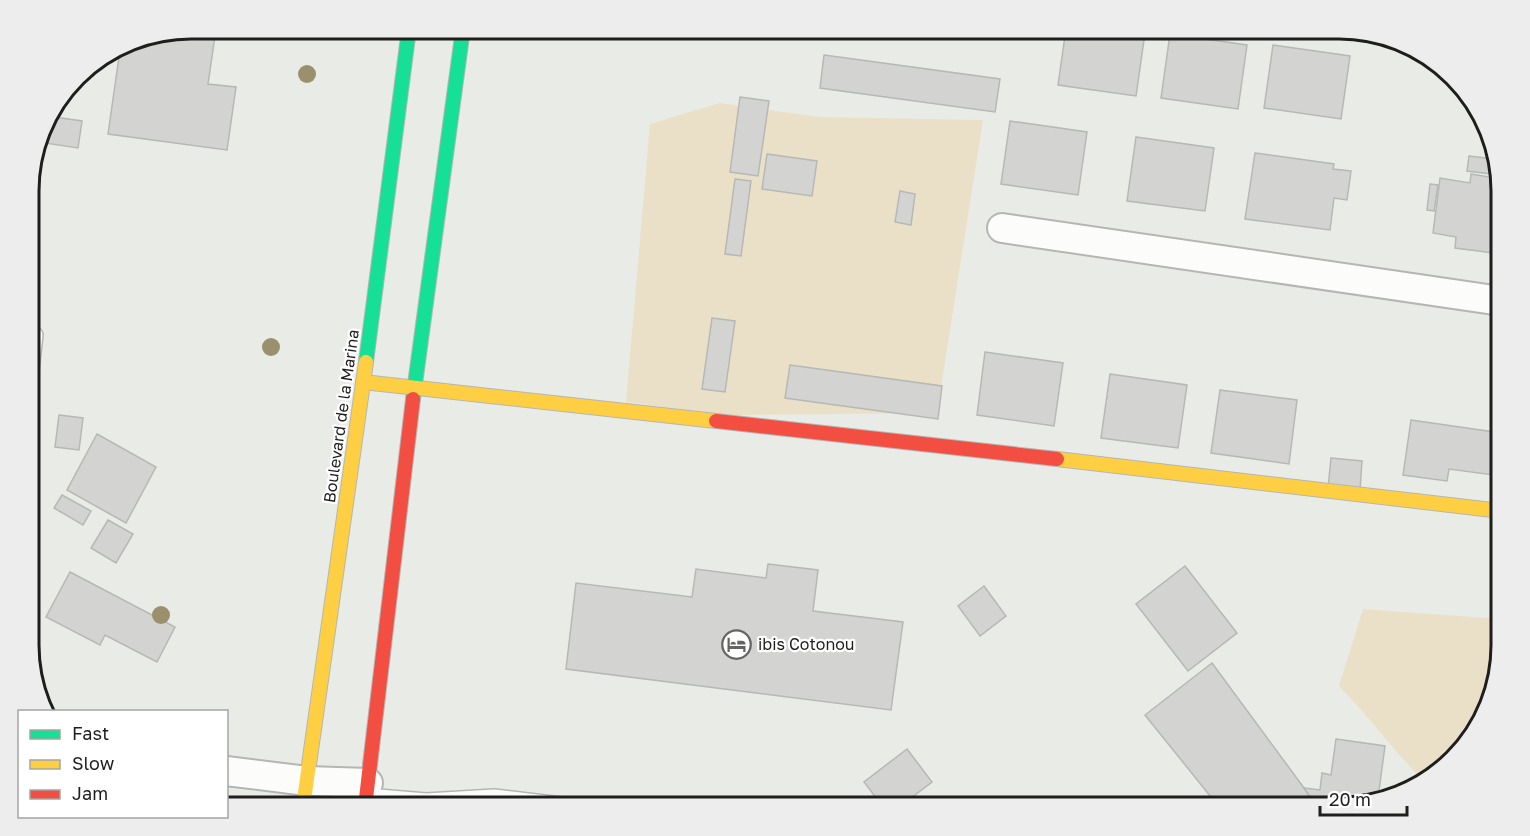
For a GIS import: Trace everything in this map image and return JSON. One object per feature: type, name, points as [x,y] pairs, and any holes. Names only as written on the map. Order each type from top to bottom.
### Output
[{"type":"main road","name":"Boulevard de la Marina","points":[[305,794],[363,382],[408,39]]},
{"type":"main road","points":[[367,796],[414,389],[461,39]]},
{"type":"main road","points":[[363,382],[1326,489],[1491,510]]},
{"type":"street","points":[[1002,228],[1491,300]]},
{"type":"street","points":[[228,772],[305,794],[367,796]]},
{"type":"shaded area","points":[[720,103],[819,117],[983,120],[937,413],[729,415],[626,402],[650,124]]},
{"type":"shaded area","points":[[1363,609],[1491,618],[1491,655],[1488,675],[1475,712],[1453,745],[1418,774],[1339,686]]},
{"type":"building","points":[[215,39],[208,84],[236,87],[227,150],[108,134],[119,58],[151,44],[171,40]]},
{"type":"building","points":[[1065,39],[1144,39],[1136,96],[1058,85]]},
{"type":"building","points":[[1169,39],[1205,39],[1247,45],[1238,109],[1161,98]]},
{"type":"building","points":[[1273,45],[1350,56],[1341,119],[1264,108]]},
{"type":"building","points":[[824,55],[1000,79],[995,112],[820,88]]},
{"type":"building","points":[[740,97],[769,101],[758,176],[730,172]]},
{"type":"building","points":[[59,118],[82,121],[78,148],[47,143]]},
{"type":"building","points":[[1010,121],[1087,132],[1078,195],[1001,184]]},
{"type":"building","points":[[1136,137],[1214,148],[1205,211],[1127,201]]},
{"type":"building","points":[[1255,153],[1334,164],[1333,169],[1351,171],[1347,200],[1334,198],[1330,230],[1245,219]]},
{"type":"building","points":[[767,154],[817,161],[812,196],[762,189]]},
{"type":"building","points":[[1469,156],[1487,158],[1490,174],[1467,171]]},
{"type":"building","points":[[1471,174],[1490,177],[1491,253],[1455,248],[1456,237],[1433,233],[1440,178],[1470,183]]},
{"type":"building","points":[[735,179],[751,181],[741,256],[725,254]]},
{"type":"building","points":[[1430,184],[1438,185],[1434,211],[1427,210]]},
{"type":"building","points":[[900,191],[915,194],[911,225],[895,222]]},
{"type":"building","points":[[712,318],[735,321],[725,392],[702,389]]},
{"type":"building","points":[[985,352],[1063,363],[1054,426],[977,415]]},
{"type":"building","points":[[790,365],[942,386],[938,419],[785,398]]},
{"type":"building","points":[[1110,374],[1187,385],[1178,448],[1101,438]]},
{"type":"building","points":[[1220,390],[1297,400],[1289,464],[1211,453]]},
{"type":"building","points":[[59,415],[83,418],[79,450],[55,447]]},
{"type":"building","points":[[1411,420],[1491,432],[1491,475],[1449,469],[1447,481],[1403,475]]},
{"type":"building","points":[[97,434],[156,467],[126,523],[67,490]]},
{"type":"building","points":[[1331,458],[1362,461],[1360,490],[1328,488]]},
{"type":"building","points":[[62,495],[91,511],[83,525],[54,508]]},
{"type":"building","points":[[108,520],[133,534],[116,563],[91,548]]},
{"type":"building","points":[[768,564],[818,570],[813,611],[903,622],[891,710],[566,669],[576,583],[692,597],[696,569],[766,578]]},
{"type":"building","points":[[1185,566],[1237,633],[1188,671],[1136,604]]},
{"type":"building","points":[[70,572],[175,627],[157,662],[105,635],[100,645],[46,617]]},
{"type":"building","points":[[984,586],[1006,616],[980,636],[958,606]]},
{"type":"building","points":[[1212,663],[1310,797],[1211,797],[1145,715]]},
{"type":"building","points":[[1336,739],[1385,746],[1379,791],[1349,797],[1310,797],[1304,788],[1320,790],[1322,773],[1331,775]]},
{"type":"building","points":[[907,749],[932,782],[912,797],[875,797],[864,782]]},
{"type":"traffic: fast","points":[[366,362],[408,39]]},
{"type":"traffic: fast","points":[[413,399],[462,39]]},
{"type":"traffic: slow","points":[[304,797],[366,362]]},
{"type":"traffic: slow","points":[[363,382],[716,421]]},
{"type":"traffic: slow","points":[[1057,459],[1491,510]]},
{"type":"traffic: jam","points":[[366,797],[413,399]]},
{"type":"traffic: jam","points":[[716,421],[1057,459]]},
{"type":"place","name":"ibis Cotonou","points":[[737,644]]}]
